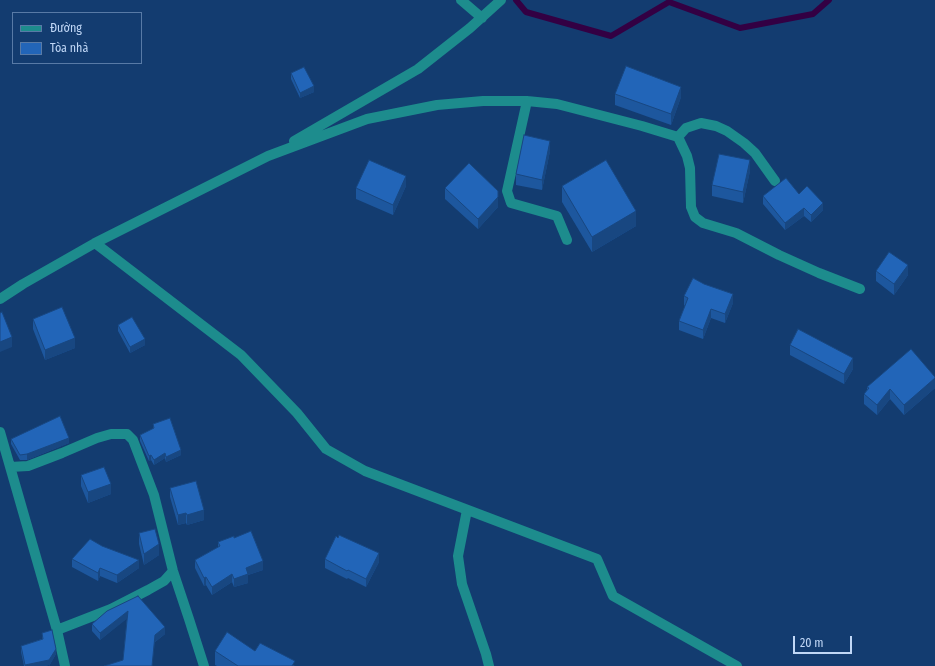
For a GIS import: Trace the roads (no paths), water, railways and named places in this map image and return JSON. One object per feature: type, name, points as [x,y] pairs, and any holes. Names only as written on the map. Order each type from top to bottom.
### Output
[{"type":"street","points":[[461,0],[482,18]]},
{"type":"street","points":[[0,299],[23,284],[95,243],[268,156],[418,69],[470,28],[501,0]]},
{"type":"street","points":[[268,156],[367,119],[437,105],[483,101],[527,101],[557,104],[678,137],[687,156],[690,168],[691,207],[694,217],[703,223],[736,233],[779,255],[860,289]]},
{"type":"street","points":[[527,101],[507,191],[511,202],[557,216],[567,240]]},
{"type":"street","points":[[678,137],[686,128],[701,123],[727,130],[755,153],[775,181]]},
{"type":"street","points":[[95,243],[241,355],[297,413],[326,449],[365,471],[597,559],[613,596],[737,666]]},
{"type":"street","points":[[0,432],[65,666]]},
{"type":"street","points":[[10,466],[28,466],[97,438],[111,434],[127,434],[134,440],[154,495],[173,571],[204,666]]},
{"type":"street","points":[[467,510],[458,556],[462,584],[486,654],[488,666]]},
{"type":"street","points":[[56,630],[111,608],[148,590],[164,581],[173,571]]},
{"type":"waterway","points":[[516,0],[526,12],[611,36],[669,2],[740,28],[813,14],[829,0]]}]
